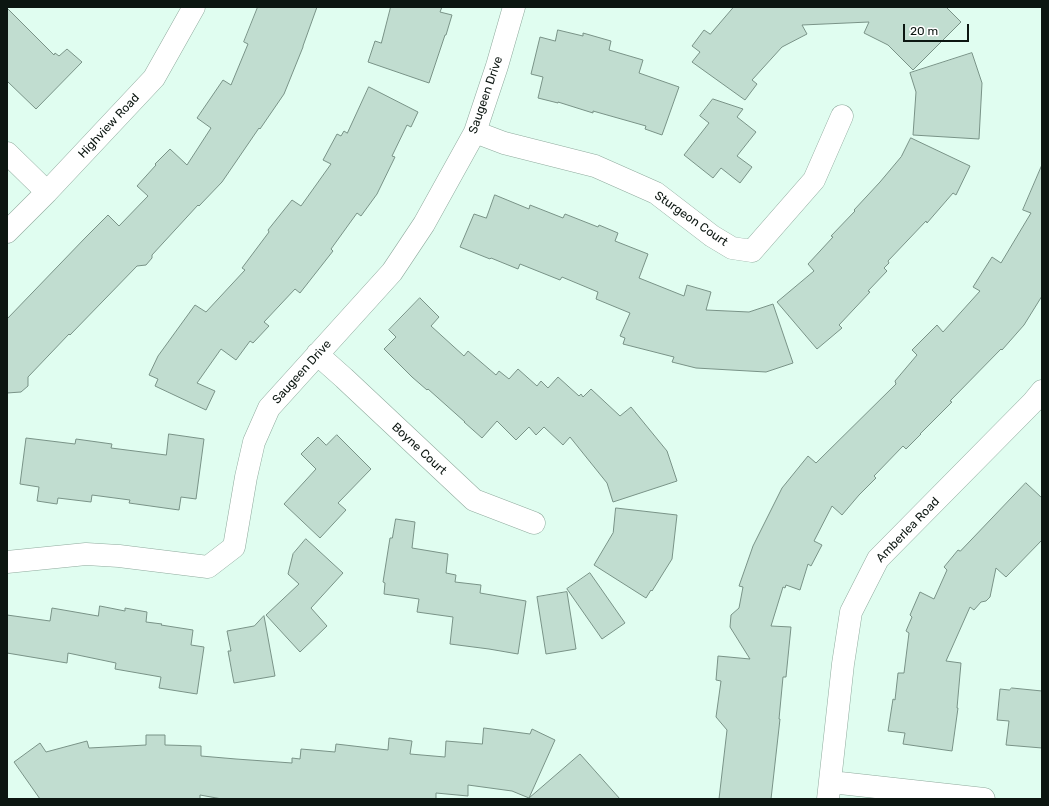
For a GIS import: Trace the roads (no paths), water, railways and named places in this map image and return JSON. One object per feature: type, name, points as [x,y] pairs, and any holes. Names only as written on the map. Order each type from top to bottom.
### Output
[{"type":"street","name":"Highview Road","points":[[7,232],[47,192],[154,78],[194,7]]},
{"type":"street","name":"Saugeen Drive","points":[[7,562],[86,554],[119,556],[208,567],[234,547],[246,477],[254,442],[269,408],[392,272],[424,224],[475,132],[497,66],[514,7]]},
{"type":"street","name":"Sturgeon Court","points":[[475,132],[504,143],[595,166],[656,193],[712,236],[732,248],[752,251],[814,180],[842,116]]},
{"type":"street","points":[[7,153],[47,192]]},
{"type":"street","name":"Boyne Court","points":[[317,354],[474,500],[534,523]]},
{"type":"street","name":"Amberlea Road","points":[[829,790],[843,664],[851,612],[878,559],[1034,402],[1042,391]]},
{"type":"street","points":[[829,790],[984,799]]}]
